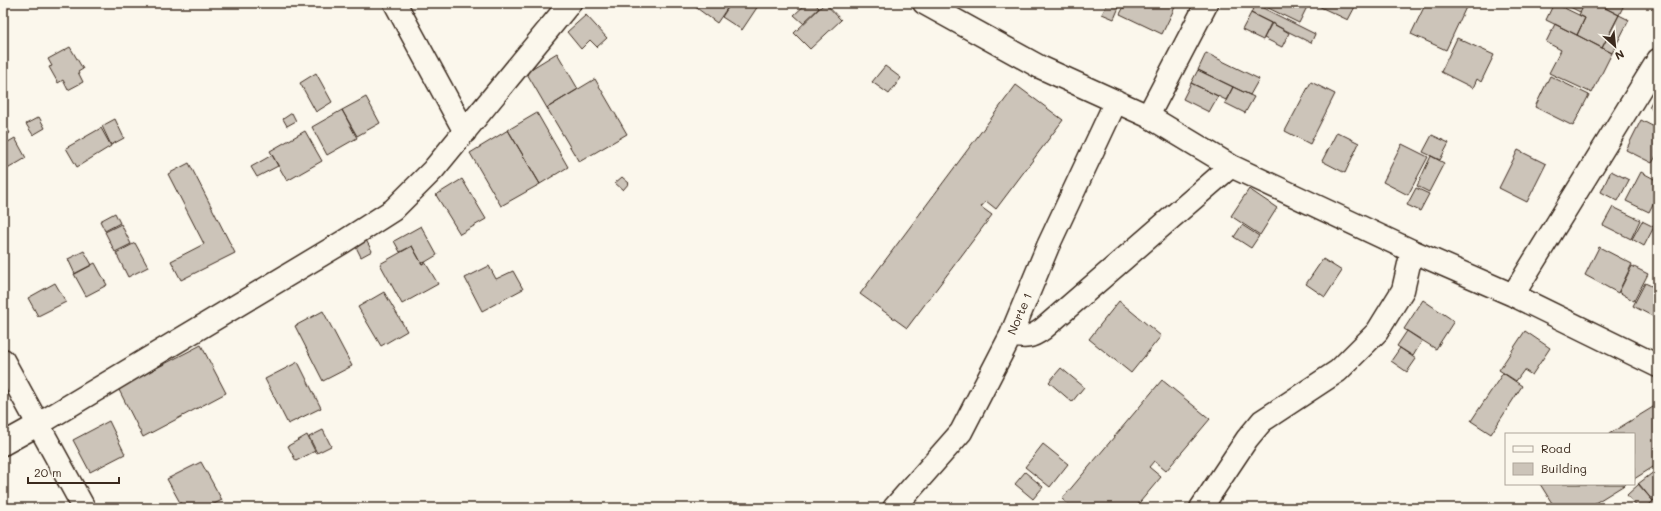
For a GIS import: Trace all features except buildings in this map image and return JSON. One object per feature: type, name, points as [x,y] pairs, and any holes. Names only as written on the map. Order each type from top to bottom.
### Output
[{"type":"street","points":[[395,3],[465,132]]},
{"type":"street","points":[[3,444],[343,242],[393,210],[434,170],[570,3]]},
{"type":"street","points":[[924,3],[1040,67],[1148,116],[1231,166],[1412,251],[1513,295],[1658,366]]},
{"type":"street","points":[[1148,116],[1207,3]]},
{"type":"street","points":[[1513,295],[1658,60]]},
{"type":"street","name":"Norte 1","points":[[894,508],[961,432],[1011,335],[1048,246],[1116,101]]},
{"type":"street","points":[[1011,335],[1025,338],[1036,334],[1043,329],[1231,166]]},
{"type":"street","points":[[1201,508],[1247,439],[1262,421],[1338,371],[1377,332],[1403,290],[1412,251]]},
{"type":"street","points":[[3,360],[84,508]]}]
